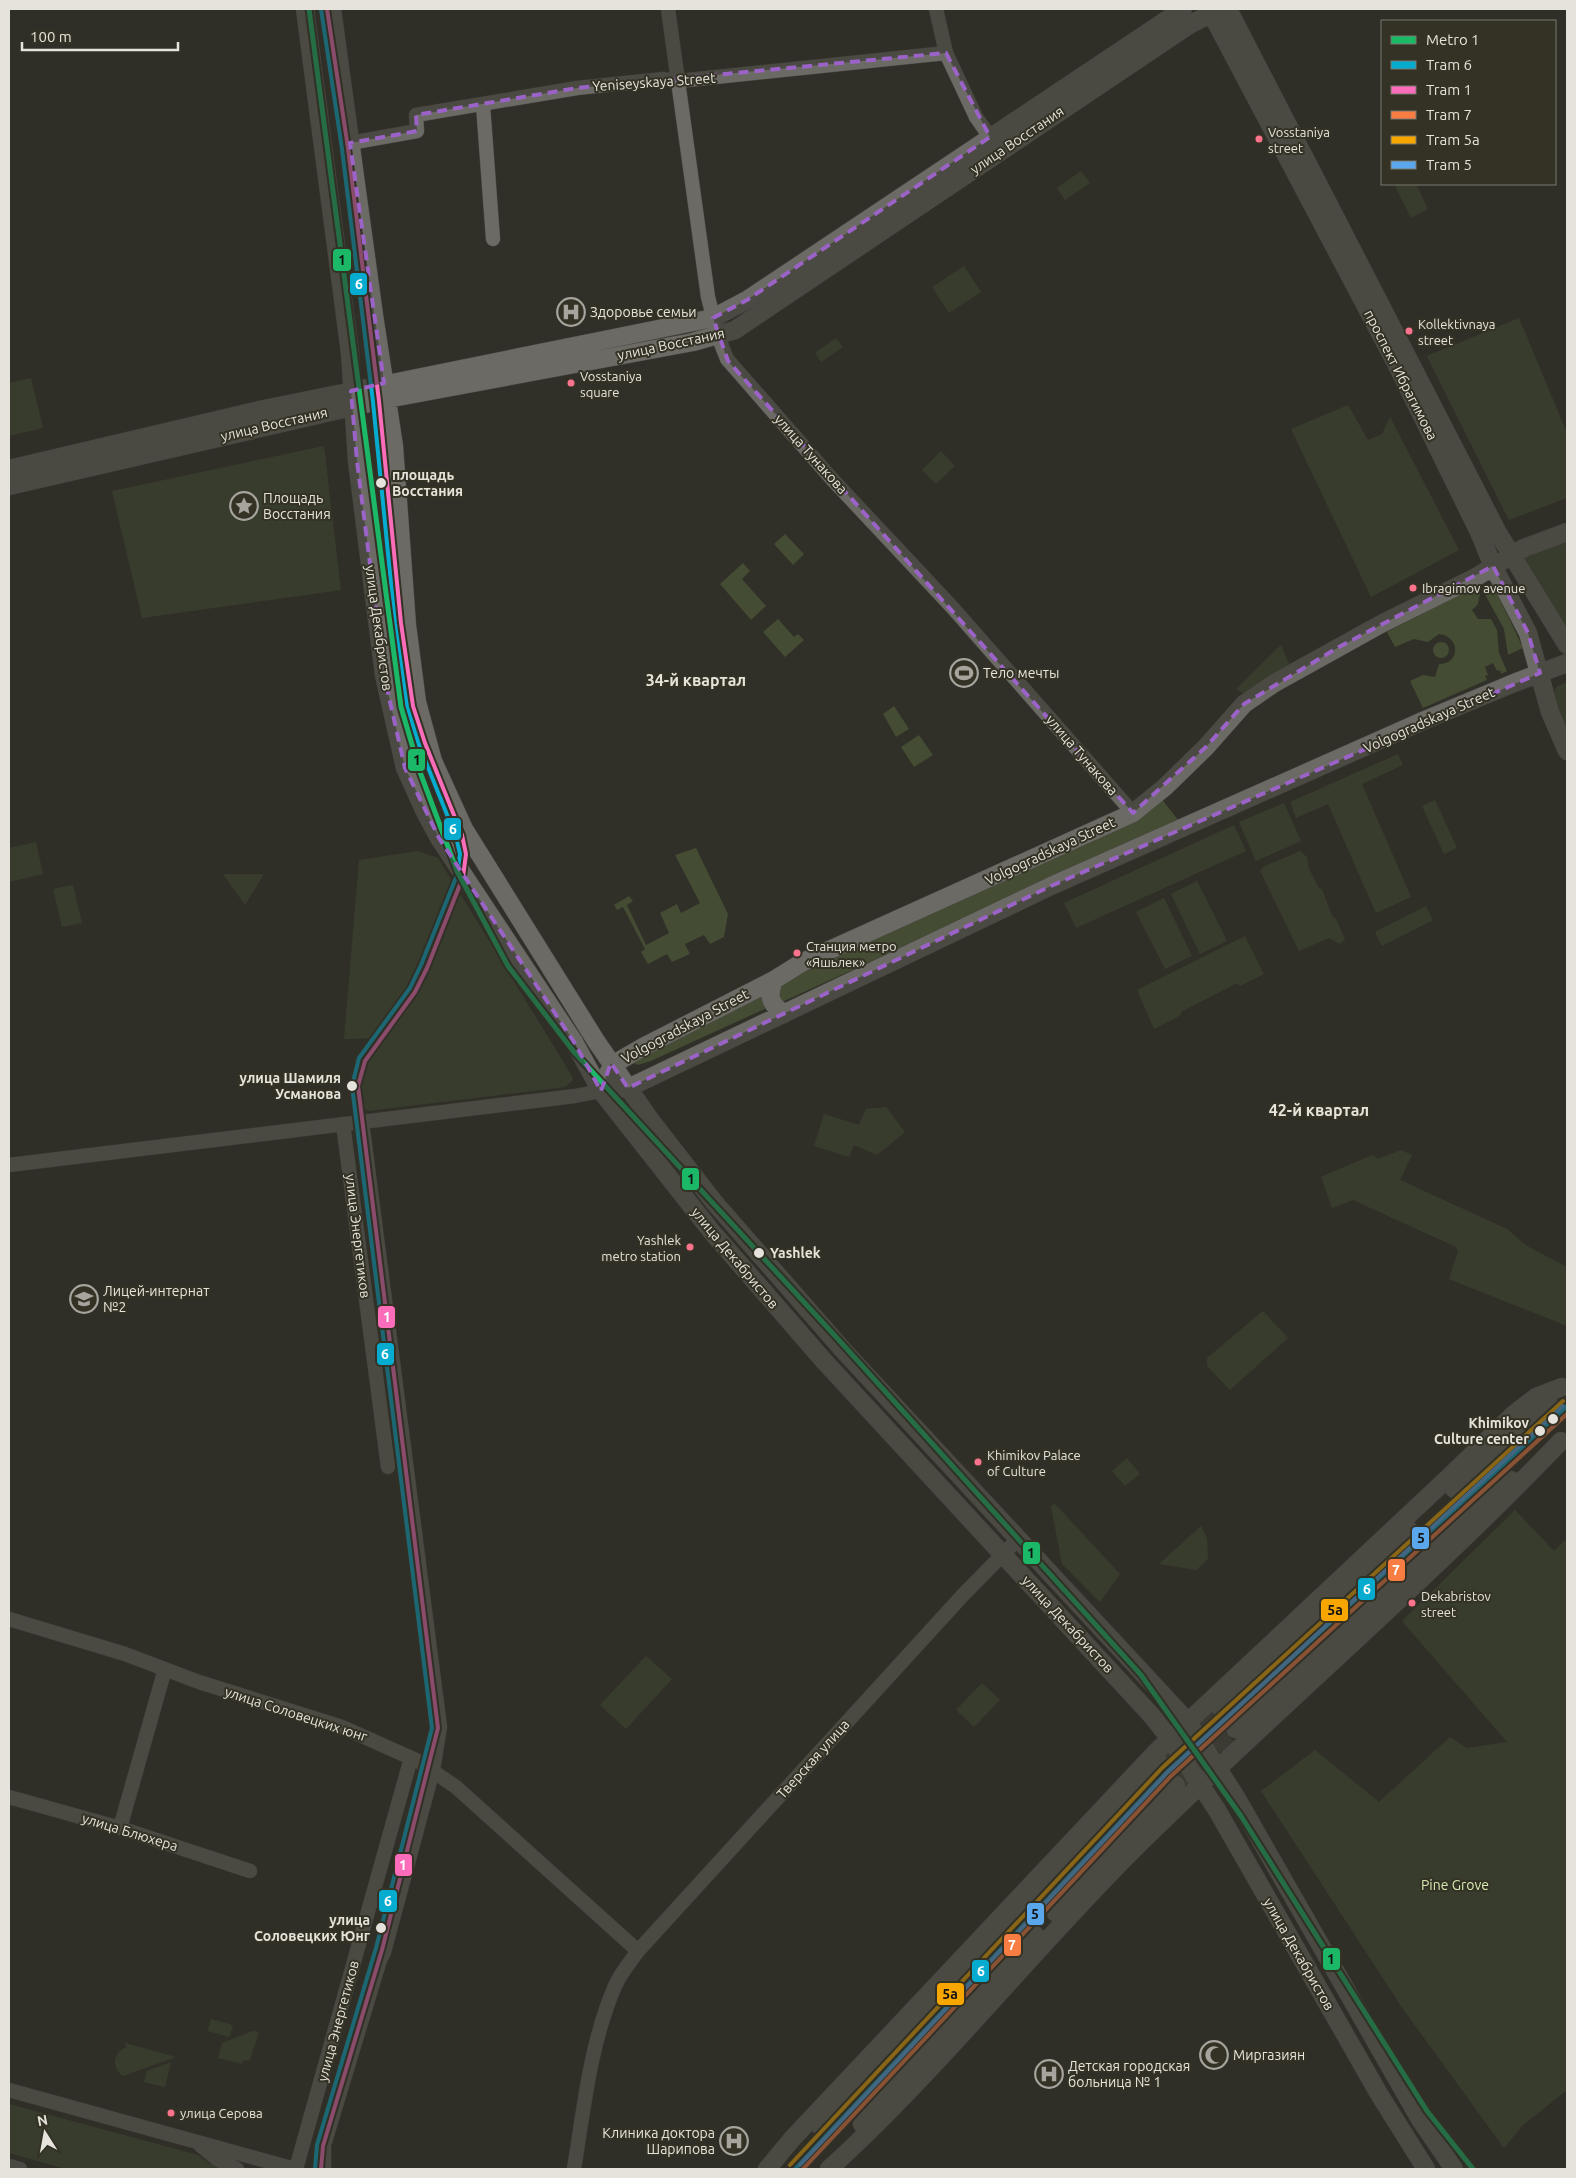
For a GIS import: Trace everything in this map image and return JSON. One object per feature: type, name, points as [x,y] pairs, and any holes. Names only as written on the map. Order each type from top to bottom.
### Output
[{"type":"main road","name":"улица Декабристов","points":[[305,9],[350,353],[352,399],[362,502],[384,675],[405,768],[439,838],[574,1042],[601,1090],[712,1232],[824,1361],[1152,1716],[1170,1739],[1201,1784],[1379,2094],[1426,2169]]},
{"type":"main road","name":"улица Декабристов","points":[[332,9],[398,484],[407,626],[417,702],[427,745],[468,836],[612,1065],[714,1202],[843,1350],[1188,1722],[1218,1768],[1421,2121],[1454,2169]]},
{"type":"main road","name":"улица Восстания","points":[[9,486],[352,399],[713,318],[747,300],[1182,9]]},
{"type":"main road","name":"улица Восстания","points":[[386,391],[718,336],[734,330],[1183,29],[1217,10]]},
{"type":"main road","name":"проспект Ибрагимова","points":[[1217,10],[1498,533],[1513,554],[1567,645]]},
{"type":"main road","name":"проспект Ибрагимова","points":[[1217,10],[1402,373],[1479,532],[1493,566],[1528,633],[1550,712],[1567,751]]},
{"type":"main road","name":"улица Восстания","points":[[9,469],[264,408],[352,399]]},
{"type":"main road","name":"Volgogradskaya Street","points":[[1567,532],[1513,554],[1476,577],[1338,647],[1273,684],[1244,704],[1206,747],[1165,787],[1133,813],[817,955],[774,980],[612,1065],[601,1090],[628,1088],[1051,886],[1425,720],[1567,663]]},
{"type":"main road","points":[[774,980],[769,992],[771,1000],[776,1008],[784,1014]]},
{"type":"main road","points":[[1221,1709],[1565,1385]]},
{"type":"main road","points":[[767,2169],[792,2139],[996,1920],[1170,1739],[1435,1491],[1514,1414],[1536,1397],[1565,1385]]},
{"type":"main road","points":[[1235,1729],[1481,1503],[1564,1438]]},
{"type":"main road","points":[[829,2169],[892,2109],[1053,1933],[1135,1848],[1503,1501],[1564,1438]]},
{"type":"main road","points":[[778,2169],[894,2050],[1162,1765]]},
{"type":"main road","points":[[821,2169],[909,2070],[1176,1785]]},
{"type":"street","name":"улица Тунакова","points":[[668,9],[708,297],[718,336],[728,361],[832,479],[958,614],[1133,813]]},
{"type":"street","points":[[936,9],[946,53],[972,109],[990,137]]},
{"type":"street","name":"Yeniseyskaya Street","points":[[350,143],[417,131],[416,115],[624,82],[662,79],[678,81],[946,53]]},
{"type":"street","points":[[483,105],[493,239]]},
{"type":"street","points":[[9,1165],[575,1096],[601,1090]]},
{"type":"street","name":"улица Энергетиков","points":[[324,2169],[324,2145],[384,1952],[433,1770],[440,1727],[362,1122]]},
{"type":"street","name":"улица Энергетиков","points":[[343,1124],[388,1467]]},
{"type":"street","name":"Тверская улица","points":[[574,2169],[591,2066],[601,2026],[615,1984],[638,1951],[963,1594],[1018,1539]]},
{"type":"street","name":"улица Соловецких юнг","points":[[9,1619],[125,1654],[342,1727],[411,1758],[433,1770],[456,1787],[638,1951]]},
{"type":"street","points":[[120,1828],[165,1669]]},
{"type":"street","name":"улица Энергетиков","points":[[295,2169],[411,1758]]},
{"type":"street","name":"улица Блюхера","points":[[9,1797],[120,1828],[250,1871]]},
{"type":"street","points":[[9,2090],[295,2169]]},
{"type":"street","points":[[196,2142],[216,2159],[237,2169]]},
{"type":"street","points":[[9,2166],[20,2169]]},
{"type":"highlighted area","points":[[946,53],[990,137],[747,300],[713,318],[728,361],[1133,813],[1206,747],[1244,704],[1339,647],[1493,566],[1528,633],[1540,673],[1051,886],[628,1088],[611,1063],[601,1091],[574,1042],[439,838],[405,768],[384,675],[357,461],[351,391],[384,383],[350,143],[417,131],[416,115],[577,88]]},
{"type":"green space","points":[[1081,171],[1090,183],[1065,200],[1057,188]]},
{"type":"green space","points":[[1394,185],[1416,185],[1428,209],[1411,218]]},
{"type":"green space","points":[[964,266],[981,292],[949,313],[932,287]]},
{"type":"green space","points":[[1519,318],[1567,433],[1567,498],[1509,520],[1427,356]]},
{"type":"green space","points":[[836,338],[843,347],[821,362],[815,353]]},
{"type":"green space","points":[[31,378],[43,428],[9,436],[9,383]]},
{"type":"green space","points":[[1348,405],[1368,440],[1382,434],[1390,417],[1459,550],[1371,597],[1291,429]]},
{"type":"green space","points":[[324,446],[341,590],[142,618],[112,491]]},
{"type":"green space","points":[[941,451],[955,466],[936,484],[922,470]]},
{"type":"green space","points":[[785,534],[804,554],[793,565],[774,544]]},
{"type":"green space","points":[[1567,536],[1567,626],[1523,560],[1523,554]]},
{"type":"green space","points":[[743,563],[750,571],[742,579],[766,606],[751,620],[720,584]]},
{"type":"green space","points":[[1475,587],[1480,594],[1478,604],[1472,610],[1478,619],[1491,619],[1497,630],[1499,653],[1507,671],[1501,674],[1500,670],[1497,671],[1493,663],[1485,667],[1488,675],[1485,676],[1487,680],[1423,708],[1410,681],[1423,675],[1435,677],[1439,664],[1451,660],[1454,655],[1454,644],[1446,636],[1439,634],[1428,642],[1414,639],[1395,647],[1387,632]]},
{"type":"green space","points":[[1489,587],[1495,589],[1523,648],[1508,655],[1504,629],[1482,589]]},
{"type":"green space","points":[[778,619],[794,637],[798,634],[804,640],[785,657],[763,632]]},
{"type":"green space","points":[[1441,642],[1447,644],[1449,650],[1447,656],[1441,658],[1435,656],[1433,650],[1435,644]]},
{"type":"green space","points":[[1281,645],[1290,666],[1244,694],[1236,689]]},
{"type":"green space","points":[[1567,682],[1567,735],[1554,698],[1556,687]]},
{"type":"green space","points":[[894,706],[909,729],[896,737],[883,714]]},
{"type":"green space","points":[[919,735],[933,755],[914,767],[901,747]]},
{"type":"green space","points":[[1398,754],[1403,765],[1362,784],[1411,897],[1376,913],[1328,804],[1296,818],[1290,802]]},
{"type":"green space","points":[[1160,797],[1179,821],[782,1002],[775,988],[778,983]]},
{"type":"green space","points":[[1435,800],[1457,848],[1444,854],[1422,806]]},
{"type":"green space","points":[[1284,803],[1301,841],[1256,861],[1239,822]]},
{"type":"green space","points":[[1234,825],[1246,851],[1076,928],[1064,903]]},
{"type":"green space","points":[[36,842],[43,874],[9,882],[9,848]]},
{"type":"green space","points":[[696,848],[728,914],[724,937],[710,944],[704,935],[685,944],[690,954],[672,962],[667,954],[648,964],[641,952],[645,949],[623,907],[617,910],[614,905],[629,896],[633,901],[627,905],[646,945],[669,933],[660,913],[677,904],[681,913],[700,903],[675,855]]},
{"type":"green space","points":[[418,851],[438,858],[572,1076],[573,1080],[565,1087],[368,1111],[361,1107],[365,1064],[378,1038],[344,1039],[359,860]]},
{"type":"green space","points":[[1300,851],[1307,857],[1309,869],[1319,888],[1322,889],[1332,916],[1336,919],[1345,939],[1340,944],[1329,938],[1299,951],[1260,871],[1263,867]]},
{"type":"green space","points":[[223,874],[264,874],[245,905]]},
{"type":"green space","points":[[1197,881],[1227,941],[1200,954],[1171,894]]},
{"type":"green space","points":[[73,885],[82,923],[62,927],[53,889]]},
{"type":"green space","points":[[1164,898],[1192,956],[1165,969],[1136,912]]},
{"type":"green space","points":[[1426,906],[1433,920],[1382,946],[1375,932]]},
{"type":"green space","points":[[1245,936],[1264,974],[1240,986],[1237,983],[1181,1012],[1181,1015],[1154,1029],[1137,990]]},
{"type":"green space","points":[[761,996],[763,1003],[771,1006],[651,1061],[638,1065],[633,1063],[633,1056]]},
{"type":"green space","points":[[886,1107],[905,1132],[877,1155],[854,1145],[849,1157],[814,1146],[824,1114],[859,1125],[866,1109]]},
{"type":"green space","points":[[1401,1150],[1412,1155],[1400,1180],[1507,1229],[1527,1246],[1567,1267],[1567,1326],[1449,1279],[1458,1251],[1456,1247],[1353,1200],[1332,1208],[1321,1177],[1372,1155],[1378,1159]]},
{"type":"green space","points":[[1263,1311],[1288,1338],[1230,1390],[1207,1366],[1207,1358]]},
{"type":"green space","points":[[1127,1458],[1140,1474],[1125,1486],[1112,1471]]},
{"type":"green space","points":[[1055,1504],[1120,1574],[1100,1602],[1062,1564],[1051,1506]]},
{"type":"green space","name":"Pine Grove","points":[[1515,1510],[1554,1551],[1567,1538],[1567,2090],[1523,2125],[1504,2148],[1403,2009],[1261,1791],[1315,1750],[1379,1802],[1450,1737],[1467,1748],[1507,1742],[1402,1621]]},
{"type":"green space","points":[[1201,1526],[1207,1538],[1208,1559],[1196,1570],[1159,1564]]},
{"type":"green space","points":[[646,1656],[672,1679],[626,1729],[600,1705]]},
{"type":"green space","points":[[982,1683],[1000,1700],[974,1727],[956,1710]]},
{"type":"green space","points":[[211,2019],[233,2025],[229,2037],[208,2031]]},
{"type":"green space","points":[[253,2031],[259,2032],[250,2060],[243,2061],[242,2064],[218,2058],[222,2043]]},
{"type":"green space","points":[[125,2043],[176,2057],[123,2076],[115,2064],[115,2060],[119,2052],[127,2047]]},
{"type":"green space","points":[[171,2062],[165,2087],[144,2082],[147,2071]]},
{"type":"green space","points":[[9,2104],[198,2155],[210,2164],[231,2169],[66,2169],[9,2153]]},
{"type":"tunnel","points":[[1162,1765],[1221,1709]]},
{"type":"tunnel","points":[[1176,1785],[1235,1729]]},
{"type":"metro line","name":"1","points":[[309,9],[401,707],[420,772],[457,871],[508,966],[574,1052],[837,1338],[1141,1675],[1241,1816],[1427,2111],[1473,2169]]},
{"type":"tram line","name":"6","points":[[315,2169],[317,2145],[376,1948],[432,1728],[352,1086],[359,1058],[410,988],[421,965],[457,875],[460,854],[456,837],[419,745],[407,707],[395,624],[373,402],[342,149],[321,9]]},
{"type":"tram line","name":"1","points":[[321,2169],[323,2146],[382,1950],[438,1728],[358,1086],[365,1061],[415,992],[427,968],[463,877],[466,854],[462,835],[425,743],[413,706],[401,623],[379,401],[348,148],[327,9]]},
{"type":"tram line","name":"5а","points":[[790,2165],[1162,1768],[1563,1401]]},
{"type":"tram line","name":"5","points":[[800,2165],[1167,1773],[1563,1406]]},
{"type":"tram line","name":"6","points":[[795,2169],[1167,1772],[1567,1406]]},
{"type":"tram line","name":"7","points":[[803,2169],[1171,1776],[1567,1414]]},
{"type":"place","name":"Vosstaniya street","points":[[1259,139]]},
{"type":"place","name":"Здоровье семьи","points":[[571,312]]},
{"type":"place","name":"Kollektivnaya street","points":[[1409,331]]},
{"type":"place","name":"Vosstaniya square","points":[[571,383]]},
{"type":"place","name":"площадь Восстания","points":[[381,483]]},
{"type":"place","name":"Площадь Восстания","points":[[244,506]]},
{"type":"place","name":"Ibragimov avenue","points":[[1413,588]]},
{"type":"place","name":"Тело мечты","points":[[964,673]]},
{"type":"place","name":"Станция метро «Яшьлек»","points":[[797,953]]},
{"type":"place","name":"улица Шамиля Усманова","points":[[352,1086]]},
{"type":"place","name":"Yashlek metro station","points":[[690,1247]]},
{"type":"place","name":"Yashlek","points":[[759,1253]]},
{"type":"place","name":"Лицей-интернат №2","points":[[84,1299]]},
{"type":"place","name":"Khimikov Culture center","points":[[1540,1431]]},
{"type":"place","name":"Khimikov Palace of Culture","points":[[978,1462]]},
{"type":"place","name":"Dekabristov street","points":[[1412,1603]]},
{"type":"place","name":"улица Соловецких Юнг","points":[[381,1928]]},
{"type":"place","name":"Миргазиян","points":[[1214,2055]]},
{"type":"place","name":"Детская городская больница № 1","points":[[1049,2074]]},
{"type":"place","name":"улица Серова","points":[[171,2113]]},
{"type":"place","name":"Клиника доктора Шарипова","points":[[734,2141]]},
{"type":"district","name":"34-й квартал","points":[[696,680]]},
{"type":"district","name":"42-й квартал","points":[[1319,1110]]}]
